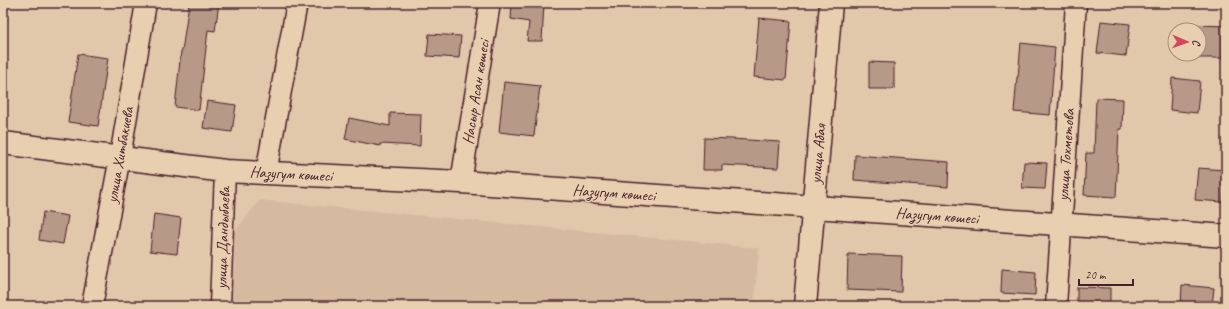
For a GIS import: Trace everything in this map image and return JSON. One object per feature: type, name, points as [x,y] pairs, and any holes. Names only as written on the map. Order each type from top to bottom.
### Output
[{"type":"street","name":"улица Хитбакиева","points":[[92,306],[120,157],[146,3]]},
{"type":"street","points":[[266,173],[297,3]]},
{"type":"street","name":"Насыр Асан көшесі","points":[[461,182],[490,3]]},
{"type":"street","name":"улица Абая","points":[[805,306],[830,3]]},
{"type":"street","name":"улица Тохметова","points":[[1056,306],[1076,3]]},
{"type":"street","name":"Назугум көшесі","points":[[3,143],[225,171],[461,182],[1226,236]]},
{"type":"street","name":"улица Дандыбаева","points":[[220,306],[225,171]]},
{"type":"shaded area","points":[[260,200],[759,248],[754,306],[232,306],[234,232]]},
{"type":"building","points":[[189,3],[219,3],[215,31],[208,30],[199,110],[175,107],[181,51]]},
{"type":"building","points":[[512,3],[544,3],[542,41],[527,41],[529,22],[511,19]]},
{"type":"building","points":[[759,18],[791,21],[786,80],[754,77]]},
{"type":"building","points":[[1101,21],[1130,24],[1126,56],[1097,53]]},
{"type":"building","points":[[1207,25],[1226,26],[1226,58],[1207,58]]},
{"type":"building","points":[[429,34],[461,36],[459,58],[427,56]]},
{"type":"building","points":[[1021,43],[1055,47],[1050,115],[1014,112]]},
{"type":"building","points":[[78,54],[108,58],[98,126],[68,122]]},
{"type":"building","points":[[869,62],[894,63],[894,89],[869,89]]},
{"type":"building","points":[[1172,78],[1200,81],[1197,113],[1170,110]]},
{"type":"building","points":[[504,82],[540,86],[534,136],[499,132]]},
{"type":"building","points":[[1096,98],[1123,99],[1122,129],[1119,129],[1116,197],[1084,195],[1086,153],[1094,153]]},
{"type":"building","points":[[207,101],[236,105],[232,132],[203,128]]},
{"type":"building","points":[[390,113],[421,114],[420,146],[380,144],[380,146],[345,139],[349,118],[390,126]]},
{"type":"building","points":[[704,138],[780,142],[778,168],[722,165],[722,170],[703,170]]},
{"type":"building","points":[[855,155],[949,162],[948,187],[854,180]]},
{"type":"building","points":[[1024,162],[1047,163],[1045,189],[1022,188]]},
{"type":"building","points":[[1198,168],[1225,170],[1223,202],[1195,200]]},
{"type":"building","points":[[43,212],[68,216],[63,244],[39,240]]},
{"type":"building","points":[[154,214],[181,218],[177,254],[150,251]]},
{"type":"building","points":[[848,254],[902,256],[901,292],[847,290]]},
{"type":"building","points":[[1002,269],[1036,272],[1035,295],[1001,293]]},
{"type":"building","points":[[1182,285],[1214,288],[1212,306],[1181,306]]},
{"type":"building","points":[[1077,287],[1110,288],[1110,306],[1077,306]]}]
